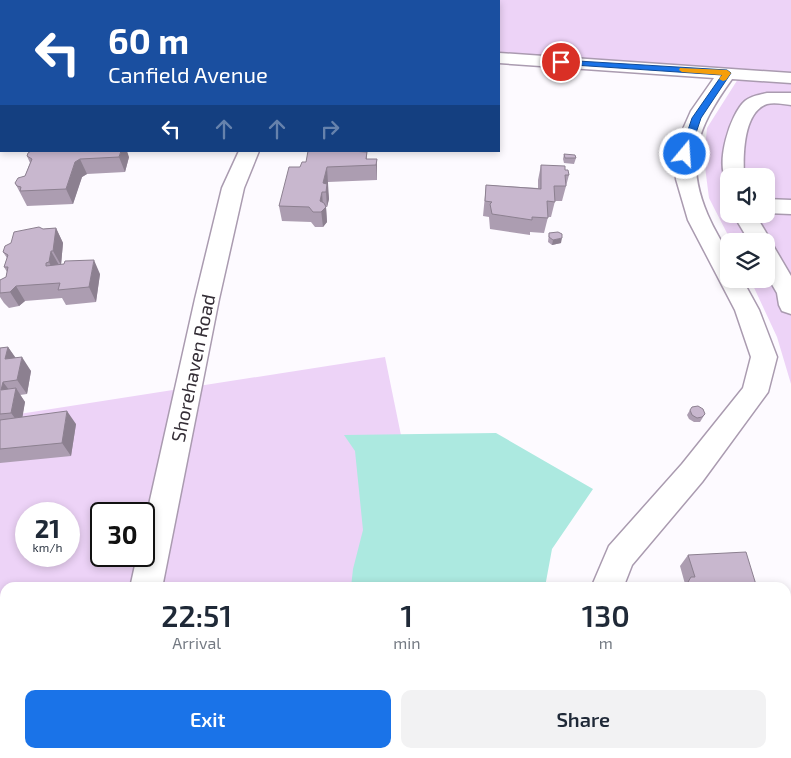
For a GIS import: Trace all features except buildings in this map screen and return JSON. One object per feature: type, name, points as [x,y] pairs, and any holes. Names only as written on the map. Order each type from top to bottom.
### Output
[{"type":"street","points":[[500,58],[791,78]]},
{"type":"street","points":[[720,262],[707,238],[688,194],[685,154],[696,118],[727,73]]},
{"type":"street","points":[[734,168],[735,140],[750,107],[758,101],[769,98],[791,99]]},
{"type":"street","name":"Shorehaven Road","points":[[147,582],[211,280],[233,188],[249,152]]},
{"type":"street","points":[[775,206],[791,207]]},
{"type":"street","points":[[775,269],[789,293],[791,326]]},
{"type":"street","points":[[610,582],[620,556],[692,473],[756,392],[764,358],[747,310],[735,288]]},
{"type":"shaded area","points":[[500,0],[791,0],[791,80],[500,54]]},
{"type":"shaded area","points":[[738,79],[791,83],[791,384],[777,337],[754,288],[775,288],[775,233],[727,233],[722,223],[775,223],[775,168],[720,168],[720,220],[709,198],[704,159],[707,128]]},
{"type":"shaded area","points":[[385,357],[431,582],[0,582],[0,417]]},
{"type":"shaded area","points":[[496,433],[593,489],[552,549],[546,582],[352,582],[363,530],[355,451],[344,435]]},
{"type":"slow traffic","points":[[682,70],[727,73],[723,79]]},
{"type":"route","points":[[561,62],[727,73],[696,118],[685,154]]}]
